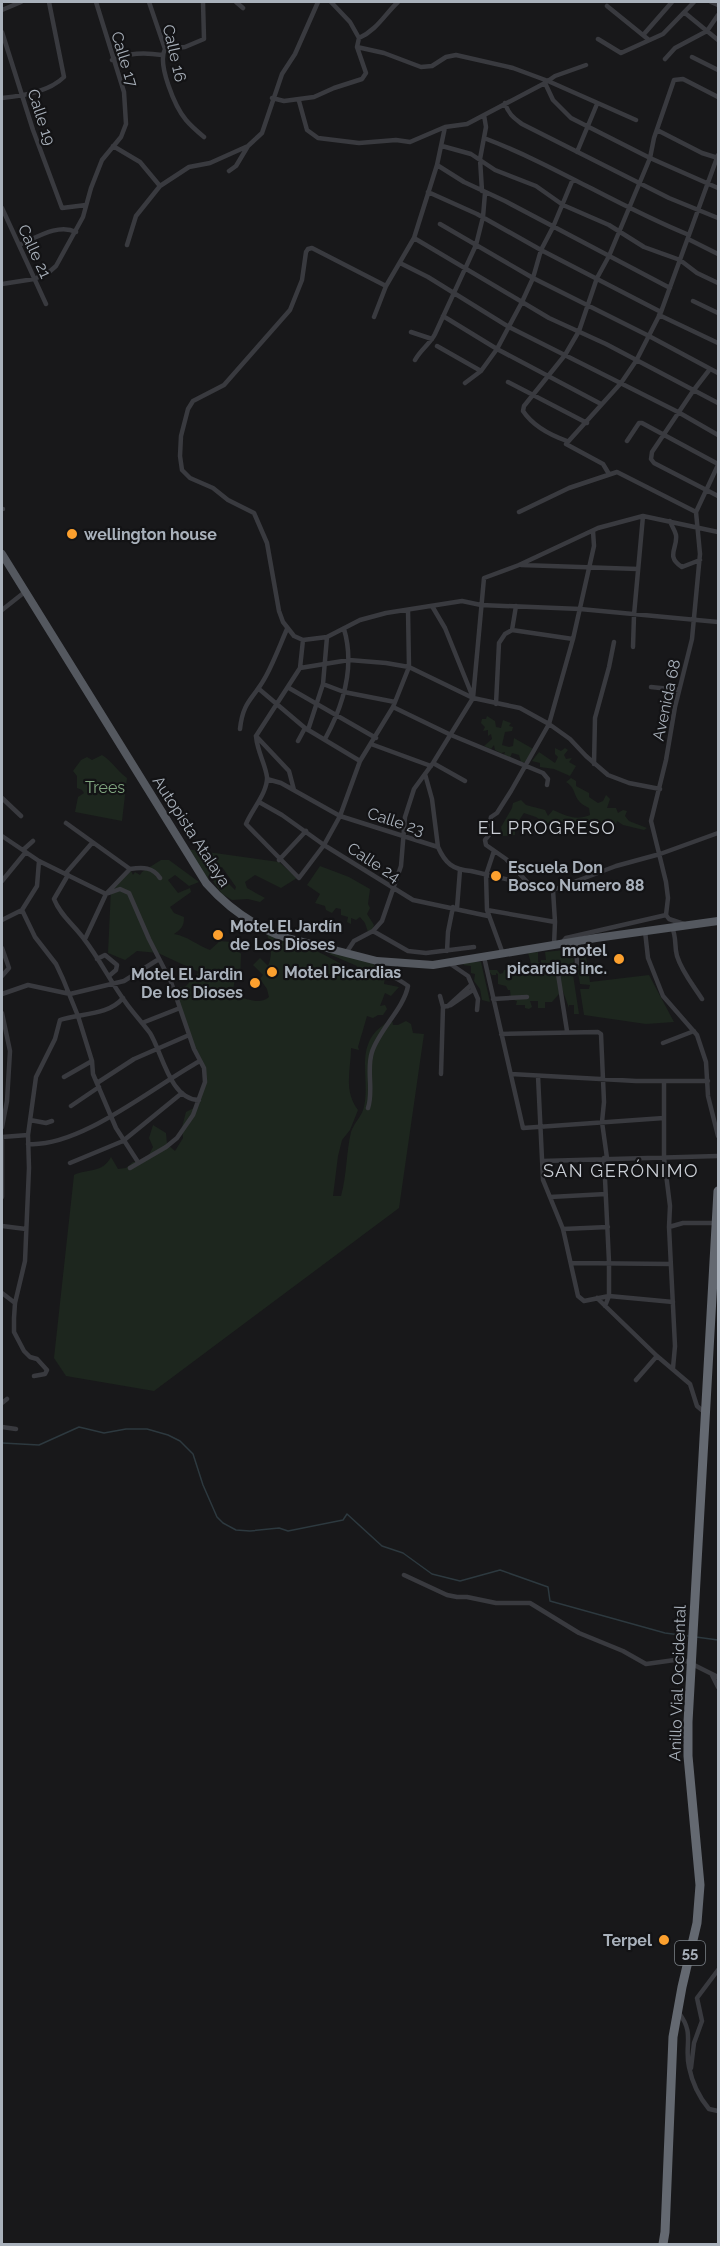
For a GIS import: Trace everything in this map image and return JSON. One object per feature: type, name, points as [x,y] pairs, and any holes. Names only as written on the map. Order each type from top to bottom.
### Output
[{"type":"highway","name":"Anillo Vial Occidental","points":[[663,2244],[671,2062],[677,2010],[697,1923],[700,1885],[688,1756],[691,1659],[718,1191]]},
{"type":"main road","name":"Autopista Atalaya","points":[[2,554],[195,866],[219,897],[243,916],[267,930],[377,961],[420,965],[449,963],[576,941],[718,921]]},
{"type":"street","points":[[2,10],[21,2]]},
{"type":"street","points":[[2,98],[22,96],[63,80],[64,72],[49,2]]},
{"type":"street","name":"Calle 17","points":[[96,2],[112,60],[124,92],[126,124],[121,137],[113,146]]},
{"type":"street","name":"Calle 16","points":[[149,2],[165,48],[162,55],[164,71],[185,119],[204,137]]},
{"type":"street","points":[[165,48],[194,45],[204,39],[203,2]]},
{"type":"street","points":[[236,2],[243,9]]},
{"type":"street","points":[[229,171],[236,166],[248,146],[262,133],[282,74],[295,54],[318,2]]},
{"type":"street","points":[[272,98],[298,101],[314,97],[334,87],[362,80],[366,76],[357,47],[359,38],[350,22],[331,2]]},
{"type":"street","points":[[359,38],[369,33],[398,2]]},
{"type":"street","points":[[644,34],[672,2]]},
{"type":"street","points":[[598,39],[621,53],[663,34],[694,2]]},
{"type":"street","points":[[711,2],[718,5]]},
{"type":"street","points":[[607,6],[649,40]]},
{"type":"street","points":[[685,13],[718,39]]},
{"type":"street","points":[[665,59],[675,48],[707,31],[718,15]]},
{"type":"street","name":"Calle 19","points":[[2,32],[62,208],[86,205]]},
{"type":"street","points":[[357,47],[384,53],[421,68],[432,66],[446,57],[456,55],[513,69],[636,120]]},
{"type":"street","points":[[112,60],[128,54],[162,55]]},
{"type":"street","points":[[692,57],[718,70]]},
{"type":"street","points":[[298,101],[307,130],[318,138],[359,143],[396,140],[410,142],[445,127],[467,124],[555,76],[586,65]]},
{"type":"street","points":[[567,441],[553,436],[528,419],[523,411],[524,406],[565,355],[579,331],[597,278],[609,256],[650,158],[674,80],[677,78],[695,84],[718,98]]},
{"type":"street","points":[[547,82],[553,100],[571,118],[650,158],[718,188]]},
{"type":"street","points":[[506,104],[507,110],[522,124],[718,218]]},
{"type":"street","points":[[577,152],[597,104]]},
{"type":"street","points":[[415,360],[421,349],[432,339],[476,245],[483,217],[480,159],[484,138],[484,115]]},
{"type":"street","points":[[374,317],[386,286],[414,238],[437,165],[445,127]]},
{"type":"street","points":[[567,441],[587,423],[621,383],[636,361],[660,314],[718,157],[702,153],[657,130]]},
{"type":"street","points":[[484,138],[520,152],[689,237],[718,254]]},
{"type":"street","points":[[2,284],[34,279],[48,273],[56,266],[76,232],[96,172],[113,146],[140,162],[160,186]]},
{"type":"street","points":[[127,245],[135,216],[160,186],[189,167],[210,163],[248,146]]},
{"type":"street","points":[[442,146],[480,159],[495,170],[536,186],[563,205],[620,231],[644,246],[680,260],[697,273],[718,283]]},
{"type":"street","points":[[437,165],[483,192],[505,201],[670,288]]},
{"type":"street","points":[[465,383],[481,371],[509,327],[533,278],[541,250],[573,179]]},
{"type":"street","points":[[428,192],[483,217],[660,314],[718,343]]},
{"type":"street","name":"Calle 21","points":[[2,208],[46,304]]},
{"type":"street","points":[[440,224],[533,278],[718,373]]},
{"type":"street","points":[[19,245],[61,228],[69,228],[76,232]]},
{"type":"street","points":[[414,238],[549,318],[579,331],[718,403]]},
{"type":"street","points":[[386,286],[312,248],[308,249],[302,280],[290,310],[224,386],[193,401],[188,409],[181,436],[180,456],[183,470],[190,478],[213,488],[228,500],[254,513],[267,543],[279,612],[287,629],[303,640],[327,638],[360,620],[462,601],[482,605],[580,609],[718,622]]},
{"type":"street","points":[[400,263],[509,327],[678,412],[718,435]]},
{"type":"street","points":[[693,301],[718,313]]},
{"type":"street","points":[[443,316],[497,349],[601,404]]},
{"type":"street","points":[[411,332],[432,339]]},
{"type":"street","points":[[437,346],[481,371]]},
{"type":"street","points":[[710,369],[678,412],[652,452],[651,459],[654,463],[718,496]]},
{"type":"street","points":[[508,382],[587,423]]},
{"type":"street","points":[[519,512],[569,488],[617,472],[696,512],[718,464],[639,423],[627,441]]},
{"type":"street","points":[[567,441],[566,444],[570,447],[603,464],[609,474]]},
{"type":"street","name":"Avenida 68","points":[[666,915],[668,898],[651,821],[660,789],[679,690],[693,639],[700,560],[696,512]]},
{"type":"street","points":[[346,953],[354,940],[373,931],[382,921],[401,866],[405,817],[414,789],[432,765],[473,698],[484,578],[519,565],[593,531],[643,516],[718,532]]},
{"type":"street","points":[[633,647],[643,516]]},
{"type":"street","points":[[670,521],[676,535],[673,552],[677,563],[682,567],[700,560]]},
{"type":"street","points":[[530,886],[506,859],[486,845],[485,840],[493,830],[491,818],[505,801],[549,724],[580,609],[594,546],[593,531]]},
{"type":"street","points":[[519,565],[638,569]]},
{"type":"street","points":[[2,610],[26,591]]},
{"type":"street","points":[[432,606],[445,628],[473,698]]},
{"type":"street","points":[[513,630],[516,606]]},
{"type":"street","points":[[303,640],[300,668],[256,736],[257,749],[267,778],[259,802],[246,824],[299,878],[324,845],[340,816],[360,761],[376,738],[394,704],[408,667],[408,610]]},
{"type":"street","points":[[240,729],[245,705],[259,689],[287,629]]},
{"type":"street","points":[[326,739],[338,716],[344,692],[349,660],[344,629]]},
{"type":"street","points":[[496,704],[499,643],[506,634],[513,630],[573,639]]},
{"type":"street","points":[[298,741],[306,729],[323,684],[327,638]]},
{"type":"street","points":[[594,764],[595,718],[614,642]]},
{"type":"street","points":[[300,668],[349,660],[408,667],[473,698],[520,708],[570,739],[594,764],[608,774],[629,783],[660,789]]},
{"type":"street","points":[[323,684],[344,692],[394,704],[451,735],[546,776],[547,784]]},
{"type":"street","points":[[651,687],[679,690]]},
{"type":"street","points":[[289,688],[376,738]]},
{"type":"street","points":[[259,689],[306,729],[360,761]]},
{"type":"street","points":[[256,736],[289,771],[294,790]]},
{"type":"street","points":[[371,744],[432,765],[465,781]]},
{"type":"street","points":[[425,774],[432,799],[438,847]]},
{"type":"street","name":"Calle 23","points":[[267,778],[294,790],[340,816],[438,847],[443,860],[460,870]]},
{"type":"street","points":[[2,798],[21,816]]},
{"type":"street","name":"Calle 24","points":[[259,802],[412,900],[555,922]]},
{"type":"street","points":[[66,823],[130,869],[146,868],[156,872],[160,878]]},
{"type":"street","points":[[279,860],[306,831]]},
{"type":"street","points":[[447,951],[460,870],[553,890],[616,866],[660,854],[718,833]]},
{"type":"street","points":[[3,839],[39,861],[106,894],[120,889],[129,893],[204,1068],[205,1082],[199,1100],[193,1115],[177,1138],[166,1148],[130,1168]]},
{"type":"street","points":[[2,881],[33,841]]},
{"type":"street","points":[[92,843],[67,874],[54,899],[58,909],[85,939],[113,984],[142,1023],[157,1048],[170,1078],[182,1094],[193,1100],[199,1100]]},
{"type":"street","points":[[495,851],[486,875],[488,913],[503,954]]},
{"type":"street","points":[[2,920],[22,910],[37,886],[39,861]]},
{"type":"street","points":[[85,939],[106,894],[130,869]]},
{"type":"street","points":[[553,890],[557,944],[566,938],[666,915],[669,919],[690,925]]},
{"type":"street","points":[[22,910],[35,937],[56,964],[70,994],[92,1061],[93,1074],[123,1141],[138,1162]]},
{"type":"street","points":[[672,927],[677,938],[677,955],[681,965],[702,999]]},
{"type":"street","points":[[373,931],[408,951],[426,953],[474,948]]},
{"type":"street","points":[[645,931],[648,958],[663,996],[694,1031],[706,1062],[708,1096],[718,1136]]},
{"type":"street","points":[[567,1031],[558,974],[575,969],[577,964],[576,941]]},
{"type":"street","points":[[2,948],[9,968],[2,976]]},
{"type":"street","points":[[97,959],[105,955],[117,965],[116,970],[109,976]]},
{"type":"street","points":[[484,957],[523,1128],[664,1118]]},
{"type":"street","points":[[2,994],[28,985],[70,994],[124,981],[159,959]]},
{"type":"street","points":[[368,1108],[371,1055],[377,1039],[408,986],[387,974],[380,968],[377,961]]},
{"type":"street","points":[[449,963],[468,976],[478,999],[477,1010]]},
{"type":"street","points":[[446,1006],[472,988]]},
{"type":"street","points":[[440,996],[446,1006],[441,1074]]},
{"type":"street","points":[[493,999],[527,997]]},
{"type":"street","points":[[34,1376],[45,1374],[47,1370],[37,1359],[30,1357],[24,1351],[14,1332],[15,1303],[25,1261],[28,1135],[36,1077],[55,1039],[60,1020],[117,1004],[123,998]]},
{"type":"street","points":[[142,1023],[180,1008]]},
{"type":"street","points":[[2,1013],[10,1051],[7,1101],[2,1127]]},
{"type":"street","points":[[501,1034],[567,1031],[594,1031],[600,1034],[609,1262],[609,1296],[605,1306]]},
{"type":"street","points":[[663,1043],[694,1031]]},
{"type":"street","points":[[71,1106],[121,1066],[189,1035]]},
{"type":"street","points":[[28,1144],[45,1144],[64,1140],[112,1116],[200,1060]]},
{"type":"street","points":[[64,1077],[92,1061]]},
{"type":"street","points":[[511,1074],[664,1082],[708,1081]]},
{"type":"street","points":[[538,1076],[543,1180],[563,1229],[580,1299],[584,1301],[609,1296],[673,1302]]},
{"type":"street","points":[[664,1082],[664,1158],[670,1206],[675,1346],[673,1368]]},
{"type":"street","points":[[70,1163],[123,1141],[182,1094]]},
{"type":"street","points":[[30,1120],[46,1123],[52,1121]]},
{"type":"street","points":[[2,1197],[2,1138],[28,1135]]},
{"type":"street","points":[[542,1161],[718,1156]]},
{"type":"street","points":[[550,1197],[606,1194]]},
{"type":"street","points":[[669,1227],[683,1223],[717,1223]]},
{"type":"street","points":[[2,1225],[26,1229]]},
{"type":"street","points":[[563,1229],[608,1227]]},
{"type":"street","points":[[572,1263],[671,1264]]},
{"type":"street","points":[[2,1293],[15,1303]]},
{"type":"street","points":[[597,1298],[692,1387],[698,1406],[706,1414]]},
{"type":"street","points":[[636,1380],[657,1356]]},
{"type":"street","points":[[2,1403],[7,1399]]},
{"type":"street","points":[[2,1427],[16,1429]]},
{"type":"street","points":[[404,1575],[447,1595],[478,1598],[496,1603],[530,1603],[579,1633],[623,1651],[646,1664],[691,1659],[718,1677]]},
{"type":"street","points":[[712,1675],[718,1687]]},
{"type":"street","points":[[690,2071],[694,2043],[702,2021],[697,1998],[718,1970]]},
{"type":"street","points":[[677,2010],[688,2026],[690,2071],[702,2100],[709,2109],[718,2111]]},
{"type":"green space","points":[[487,716],[495,721],[496,727],[501,728],[503,720],[511,723],[509,726],[513,727],[512,731],[505,732],[502,745],[513,746],[514,738],[535,750],[526,762],[521,762],[519,755],[512,753],[510,758],[504,755],[505,752],[495,750],[494,745],[491,749],[484,746],[492,739],[491,734],[488,736],[488,730],[483,731],[485,727],[481,723],[482,719],[486,719]]},
{"type":"green space","points":[[555,748],[561,751],[565,748],[568,750],[564,755],[566,759],[572,758],[569,762],[576,766],[570,776],[554,769],[540,767],[540,763],[532,761],[539,752],[555,763],[558,757],[555,754]]},
{"type":"green space","name":"Trees","points":[[102,755],[127,778],[122,821],[75,812],[78,797],[84,793],[77,788],[77,776],[73,771],[81,760],[87,757],[92,760]]},
{"type":"green space","points":[[571,778],[576,781],[576,786],[589,793],[589,797],[598,803],[603,801],[606,795],[610,799],[607,808],[616,808],[618,813],[623,810],[627,811],[625,816],[629,821],[647,828],[644,830],[623,825],[617,821],[616,824],[609,822],[571,827],[558,820],[546,824],[524,813],[515,826],[515,835],[503,836],[501,827],[513,803],[521,800],[526,805],[545,810],[548,816],[553,810],[576,818],[590,815],[589,808],[579,801],[566,782]]},
{"type":"green space","points":[[186,849],[279,862],[297,878],[281,888],[255,875],[245,882],[247,888],[265,898],[260,902],[248,899],[232,900],[222,894],[213,881],[218,876],[235,890],[236,887],[222,867],[209,874],[209,884]]},
{"type":"green space","points":[[161,860],[169,860],[199,882],[189,886],[175,875],[168,880],[178,893],[190,888],[191,892],[170,907],[174,913],[184,917],[182,927],[174,934],[210,950],[220,941],[231,942],[241,954],[240,979],[235,979],[233,990],[238,997],[258,1001],[269,997],[260,979],[263,975],[253,965],[260,958],[268,966],[271,949],[266,932],[327,956],[346,967],[334,963],[333,967],[346,969],[357,981],[359,972],[357,966],[329,954],[332,952],[370,961],[385,976],[384,984],[399,987],[391,996],[385,993],[380,1006],[385,1005],[387,1009],[383,1015],[373,1018],[367,1016],[359,1050],[351,1048],[349,1087],[358,1110],[350,1130],[342,1140],[333,1196],[341,1196],[351,1132],[364,1107],[365,1059],[371,1038],[379,1028],[392,1020],[393,1025],[406,1021],[411,1024],[413,1033],[424,1034],[399,1208],[154,1391],[66,1376],[54,1358],[74,1175],[99,1168],[111,1157],[118,1169],[144,1160],[153,1147],[149,1138],[153,1125],[166,1133],[167,1144],[175,1151],[183,1138],[182,1127],[186,1112],[194,1108],[206,1083],[206,1068],[195,1049],[175,989],[186,986],[199,972],[158,953],[137,951],[125,960],[108,953],[111,889],[131,871],[133,875],[135,872],[140,875]]},
{"type":"green space","points":[[320,866],[349,877],[370,889],[368,904],[370,908],[367,914],[374,925],[372,930],[368,932],[360,917],[356,920],[351,918],[351,924],[347,922],[348,917],[341,915],[341,909],[336,908],[332,913],[326,910],[325,906],[315,903],[320,894],[307,885]]},
{"type":"green space","points":[[578,947],[582,947],[586,956],[590,982],[649,975],[674,1022],[646,1024],[584,1015],[580,989],[589,989],[590,985],[580,984],[577,967],[581,963]]},
{"type":"green space","points":[[573,949],[574,962],[566,969],[572,968],[579,1014],[574,1014],[574,1005],[569,1005],[569,1008],[560,983],[559,994],[552,1002],[545,1002],[545,1008],[538,1008],[538,1001],[530,1001],[532,1007],[529,1009],[525,1008],[525,1005],[516,1005],[517,1001],[511,999],[510,990],[498,984],[498,974],[492,975],[488,970],[497,970],[500,974],[504,970],[516,969],[517,961],[522,976],[523,973],[534,973],[528,953],[538,952],[538,962],[541,963],[541,960],[546,960],[545,952]]},
{"type":"green space","points":[[465,962],[481,962],[490,1002],[482,1000],[480,989],[474,981],[475,974],[471,973],[471,966],[463,965]]},
{"type":"waterway","points":[[2,1443],[39,1445],[79,1427],[104,1433],[126,1429],[147,1429],[180,1441],[193,1454],[217,1517],[236,1530],[279,1528],[288,1531],[343,1520],[347,1514],[382,1546],[403,1553],[432,1574],[460,1581],[500,1570],[548,1587],[550,1601],[665,1633],[688,1636]]},
{"type":"waterway","points":[[696,1637],[718,1640]]},
{"type":"place","name":"wellington house","points":[[72,534]]},
{"type":"place","name":"Escuela Don Bosco Numero 88","points":[[496,876]]},
{"type":"place","name":"Motel El Jardín de Los Dioses","points":[[218,935]]},
{"type":"place","name":"motel picardias inc.","points":[[619,959]]},
{"type":"place","name":"Motel Picardias","points":[[272,972]]},
{"type":"place","name":"Motel El Jardin De los Dioses","points":[[255,983]]},
{"type":"place","name":"Terpel","points":[[664,1940]]},
{"type":"district","name":"EL PROGRESO","points":[[547,828]]},
{"type":"district","name":"SAN GERÓNIMO","points":[[621,1171]]}]
